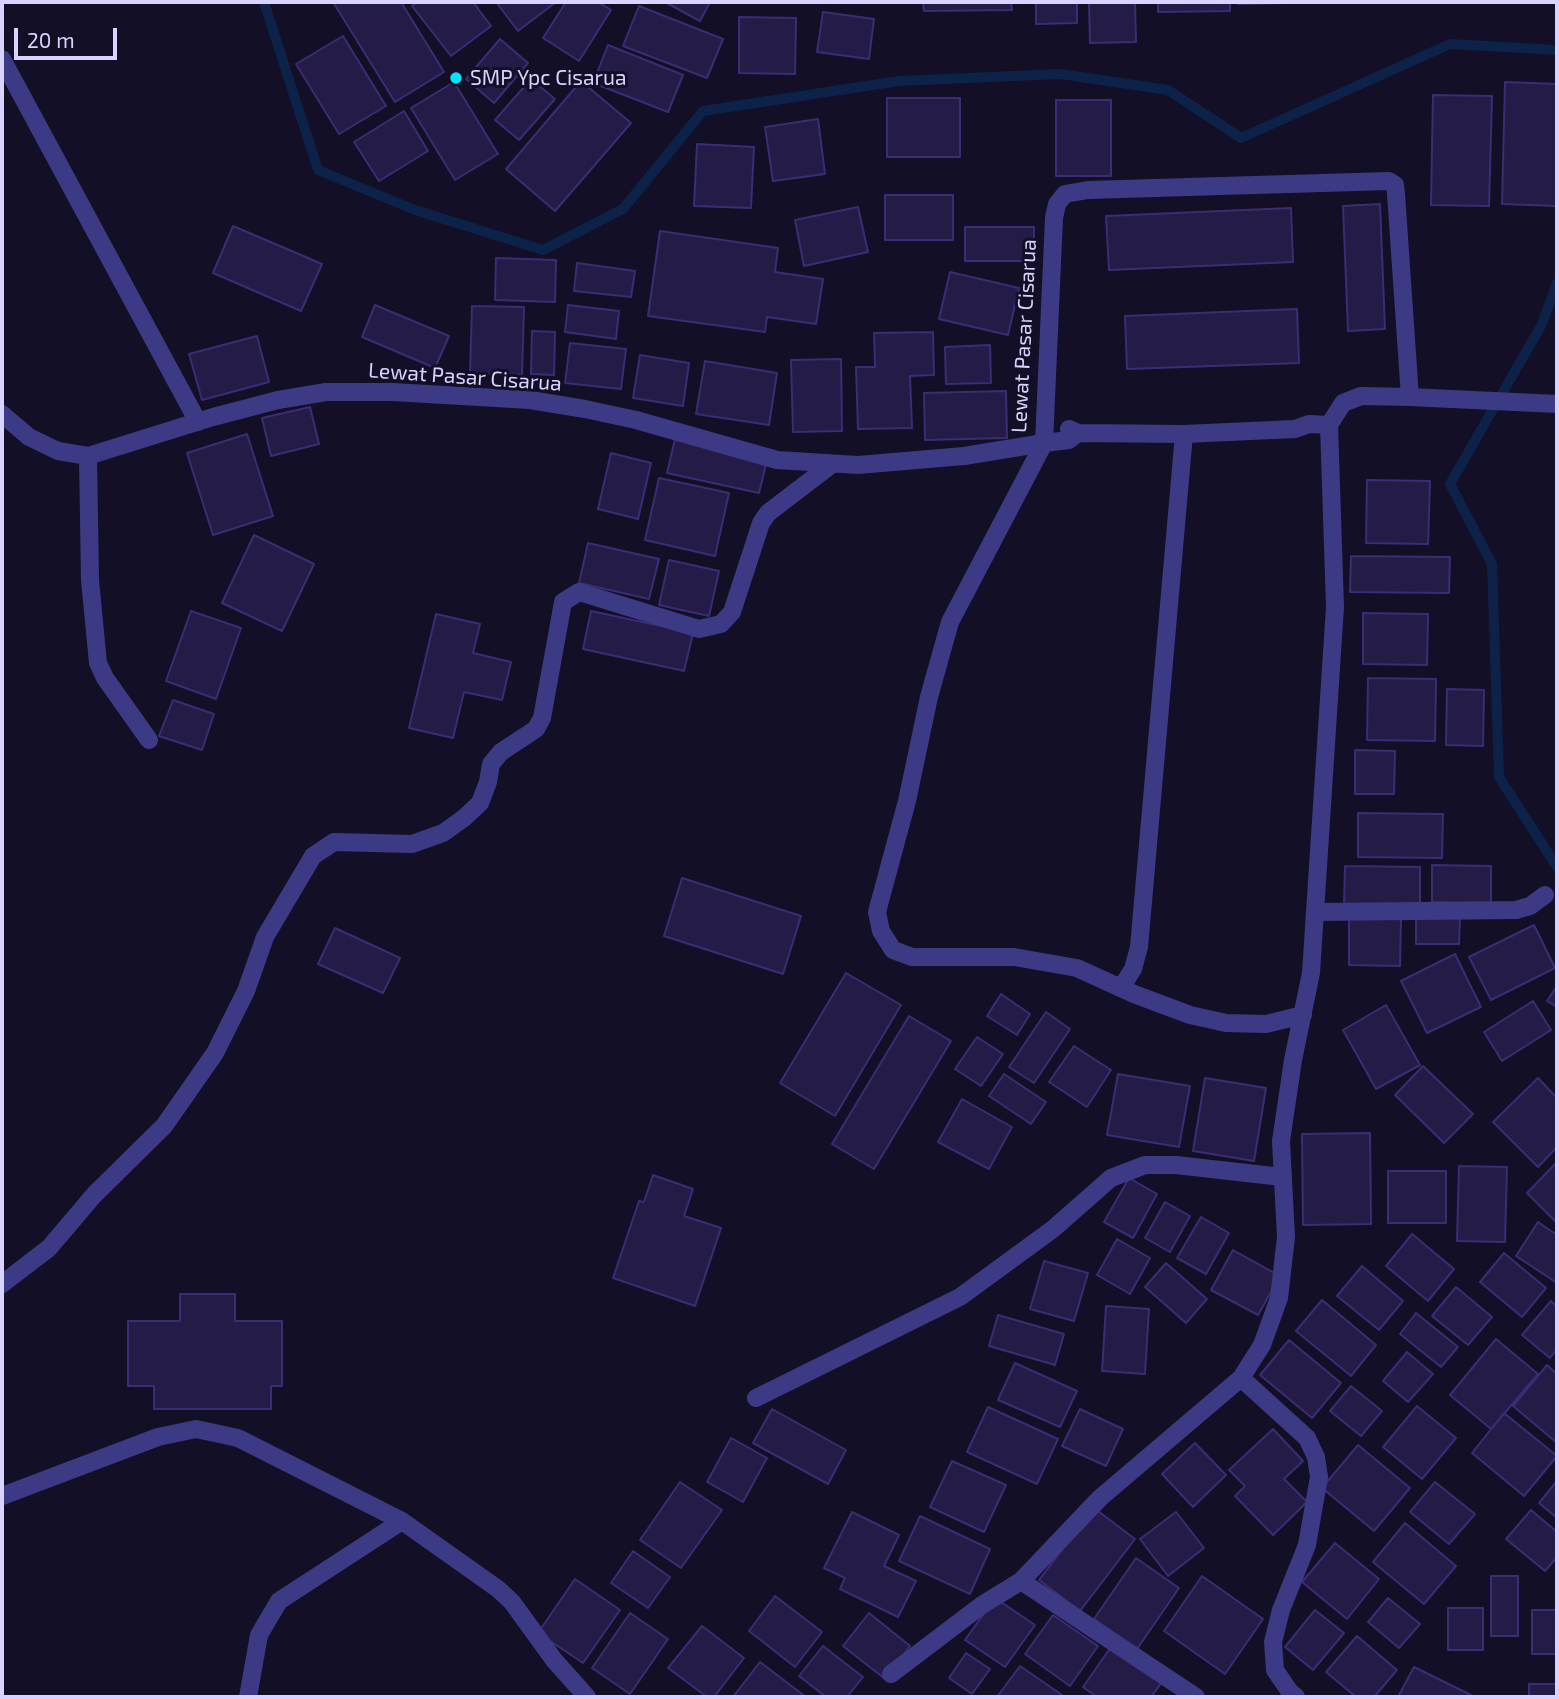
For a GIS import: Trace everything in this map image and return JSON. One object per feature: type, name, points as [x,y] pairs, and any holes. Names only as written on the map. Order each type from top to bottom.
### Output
[{"type":"street","points":[[2,60],[198,422]]},
{"type":"street","name":"Lewat Pasar Cisarua","points":[[2,414],[29,438],[58,451],[88,456],[278,400],[326,392],[393,392],[530,400],[636,420],[777,460],[859,465],[964,456],[1044,436],[1054,218],[1057,204],[1065,194],[1074,191],[1389,181],[1395,185],[1396,194],[1410,397]]},
{"type":"street","points":[[891,1674],[982,1605],[1021,1581],[1100,1498],[1241,1378],[1262,1345],[1279,1298],[1286,1237],[1281,1141],[1284,1106],[1311,973],[1335,607],[1329,431],[1343,403],[1361,396],[1557,404]]},
{"type":"street","points":[[1303,1015],[1266,1024],[1226,1023],[1190,1015],[1077,968],[1014,957],[912,957],[893,950],[881,931],[877,912],[950,622],[1044,436],[1069,440],[1078,433],[1184,434],[1295,429],[1309,424],[1329,431]]},
{"type":"street","points":[[1121,988],[1133,969],[1139,947],[1184,434]]},
{"type":"street","points":[[88,456],[90,580],[98,663],[105,678],[149,740]]},
{"type":"street","points":[[2,1284],[49,1248],[94,1195],[164,1126],[215,1053],[246,991],[265,937],[313,856],[334,842],[412,844],[443,833],[480,803],[491,764],[501,752],[536,729],[542,719],[563,602],[579,592],[699,629],[721,624],[732,612],[761,523],[768,513],[832,464]]},
{"type":"street","points":[[1317,912],[1516,910],[1530,906],[1545,895]]},
{"type":"street","points":[[756,1398],[960,1297],[1053,1229],[1111,1178],[1145,1165],[1176,1165],[1282,1177]]},
{"type":"street","points":[[1241,1378],[1307,1438],[1316,1457],[1319,1477],[1307,1545],[1281,1610],[1273,1642],[1275,1670],[1296,1697]]},
{"type":"street","points":[[2,1496],[158,1437],[196,1429],[238,1438],[402,1521],[512,1602],[554,1660],[587,1697]]},
{"type":"street","points":[[247,1697],[259,1635],[279,1601],[402,1521]]},
{"type":"street","points":[[1021,1581],[1196,1697]]},
{"type":"building","points":[[333,2],[401,2],[444,72],[395,102]]},
{"type":"building","points":[[418,2],[473,2],[491,26],[451,56],[412,6]]},
{"type":"building","points":[[496,2],[556,2],[518,31]]},
{"type":"building","points":[[566,2],[598,2],[611,10],[579,61],[543,38]]},
{"type":"building","points":[[665,2],[710,2],[700,21]]},
{"type":"building","points":[[923,2],[1011,2],[1012,10],[924,11]]},
{"type":"building","points":[[1036,2],[1077,2],[1077,23],[1036,24]]},
{"type":"building","points":[[1089,2],[1135,2],[1136,42],[1090,43]]},
{"type":"building","points":[[1158,2],[1230,2],[1230,11],[1158,12]]},
{"type":"building","points":[[1289,2],[1289,3],[1238,4]]},
{"type":"building","points":[[639,6],[723,39],[707,78],[623,46]]},
{"type":"building","points":[[823,12],[874,19],[869,59],[817,52]]},
{"type":"building","points":[[739,17],[796,18],[795,74],[739,73]]},
{"type":"building","points":[[343,36],[386,106],[339,134],[296,64]]},
{"type":"building","points":[[500,39],[528,63],[494,103],[466,79]]},
{"type":"building","points":[[608,45],[683,75],[668,112],[593,83]]},
{"type":"building","points":[[531,79],[555,99],[519,140],[495,120]]},
{"type":"building","points":[[581,81],[631,123],[555,211],[506,169]]},
{"type":"building","points":[[454,82],[498,154],[455,180],[411,108]]},
{"type":"building","points":[[1505,82],[1557,84],[1557,206],[1502,204]]},
{"type":"building","points":[[1433,95],[1492,96],[1489,206],[1431,205]]},
{"type":"building","points":[[887,98],[960,98],[960,157],[887,157]]},
{"type":"building","points":[[1056,100],[1111,100],[1111,176],[1056,176]]},
{"type":"building","points":[[404,111],[428,151],[379,181],[354,142]]},
{"type":"building","points":[[818,119],[825,174],[773,181],[765,127]]},
{"type":"building","points":[[697,144],[754,147],[751,208],[694,206]]},
{"type":"building","points":[[885,195],[953,195],[953,240],[885,240]]},
{"type":"building","points":[[1380,204],[1385,329],[1348,331],[1343,206]]},
{"type":"building","points":[[858,207],[868,252],[804,266],[795,220]]},
{"type":"building","points":[[1291,208],[1293,262],[1109,270],[1106,216]]},
{"type":"building","points":[[233,226],[322,264],[301,311],[213,273]]},
{"type":"building","points":[[965,227],[1034,227],[1034,261],[965,261]]},
{"type":"building","points":[[660,231],[778,248],[775,272],[823,279],[816,324],[767,317],[765,332],[648,316]]},
{"type":"building","points":[[496,258],[556,260],[555,302],[495,300]]},
{"type":"building","points":[[577,263],[635,271],[631,297],[574,291]]},
{"type":"building","points":[[950,272],[1019,288],[1008,335],[939,319]]},
{"type":"building","points":[[375,305],[449,336],[435,368],[362,337]]},
{"type":"building","points":[[568,305],[619,311],[616,339],[565,332]]},
{"type":"building","points":[[472,306],[524,307],[522,375],[470,373]]},
{"type":"building","points":[[1297,309],[1299,363],[1127,369],[1125,316]]},
{"type":"building","points":[[532,331],[555,332],[554,375],[531,374]]},
{"type":"building","points":[[933,332],[934,375],[910,376],[912,428],[858,429],[856,367],[875,367],[874,333]]},
{"type":"building","points":[[257,336],[269,382],[202,400],[189,354]]},
{"type":"building","points":[[570,343],[626,349],[621,389],[565,383]]},
{"type":"building","points":[[990,345],[991,383],[946,384],[945,347]]},
{"type":"building","points":[[640,355],[689,363],[683,406],[633,398]]},
{"type":"building","points":[[841,359],[842,431],[793,432],[791,360]]},
{"type":"building","points":[[705,361],[777,373],[769,425],[696,414]]},
{"type":"building","points":[[1006,391],[1007,438],[925,440],[924,393]]},
{"type":"building","points":[[310,407],[319,444],[271,456],[262,418]]},
{"type":"building","points":[[247,434],[273,516],[213,535],[187,453]]},
{"type":"building","points":[[675,439],[767,460],[759,493],[667,473]]},
{"type":"building","points":[[611,453],[651,463],[638,519],[598,509]]},
{"type":"building","points":[[659,478],[729,493],[715,556],[645,540]]},
{"type":"building","points":[[1367,480],[1430,481],[1428,544],[1366,543]]},
{"type":"building","points":[[254,535],[314,564],[282,631],[222,603]]},
{"type":"building","points":[[588,543],[659,559],[649,599],[579,583]]},
{"type":"building","points":[[1351,556],[1450,557],[1449,593],[1350,592]]},
{"type":"building","points":[[669,560],[719,571],[709,616],[659,605]]},
{"type":"building","points":[[191,611],[241,628],[216,699],[166,681]]},
{"type":"building","points":[[591,611],[693,633],[684,671],[583,649]]},
{"type":"building","points":[[1363,613],[1428,614],[1427,665],[1363,664]]},
{"type":"building","points":[[436,614],[480,624],[473,653],[511,662],[502,700],[464,692],[453,738],[409,728]]},
{"type":"building","points":[[1368,678],[1436,679],[1435,741],[1367,740]]},
{"type":"building","points":[[1447,689],[1484,690],[1483,746],[1446,745]]},
{"type":"building","points":[[173,700],[214,714],[202,750],[159,736]]},
{"type":"building","points":[[1355,750],[1395,751],[1394,794],[1355,794]]},
{"type":"building","points":[[1358,813],[1443,814],[1442,858],[1358,857]]},
{"type":"building","points":[[1432,865],[1491,866],[1491,904],[1432,902]]},
{"type":"building","points":[[1345,866],[1420,867],[1420,905],[1344,904]]},
{"type":"building","points":[[682,878],[801,916],[783,974],[664,936]]},
{"type":"building","points":[[1416,916],[1460,917],[1459,944],[1416,944]]},
{"type":"building","points":[[1349,917],[1401,918],[1400,966],[1349,965]]},
{"type":"building","points":[[1534,925],[1555,968],[1491,1000],[1469,957]]},
{"type":"building","points":[[335,928],[400,958],[383,993],[318,964]]},
{"type":"building","points":[[1455,954],[1481,1007],[1427,1033],[1401,981]]},
{"type":"building","points":[[846,973],[901,1005],[835,1116],[780,1083]]},
{"type":"building","points":[[1557,986],[1557,1007],[1547,1001]]},
{"type":"building","points":[[1001,994],[1030,1014],[1017,1035],[987,1016]]},
{"type":"building","points":[[1533,1001],[1551,1030],[1502,1061],[1484,1032]]},
{"type":"building","points":[[1386,1005],[1420,1065],[1376,1089],[1343,1030]]},
{"type":"building","points":[[1046,1012],[1070,1029],[1034,1083],[1009,1067]]},
{"type":"building","points":[[909,1016],[951,1041],[874,1169],[832,1144]]},
{"type":"building","points":[[977,1037],[1003,1054],[981,1086],[955,1069]]},
{"type":"building","points":[[1074,1046],[1111,1070],[1087,1107],[1049,1082]]},
{"type":"building","points":[[1423,1066],[1473,1114],[1444,1143],[1395,1095]]},
{"type":"building","points":[[1004,1074],[1046,1102],[1031,1124],[989,1096]]},
{"type":"building","points":[[1118,1074],[1190,1086],[1179,1147],[1107,1135]]},
{"type":"building","points":[[1205,1078],[1266,1088],[1254,1161],[1193,1151]]},
{"type":"building","points":[[1538,1078],[1557,1098],[1557,1147],[1538,1167],[1493,1122]]},
{"type":"building","points":[[962,1099],[1012,1127],[989,1169],[938,1142]]},
{"type":"building","points":[[1370,1133],[1371,1224],[1303,1225],[1302,1134]]},
{"type":"building","points":[[1557,1162],[1557,1219],[1555,1221],[1527,1193]]},
{"type":"building","points":[[1459,1166],[1507,1167],[1505,1242],[1457,1241]]},
{"type":"building","points":[[1388,1171],[1446,1171],[1446,1223],[1388,1223]]},
{"type":"building","points":[[653,1175],[693,1189],[684,1216],[721,1228],[695,1306],[613,1278],[639,1201],[644,1202]]},
{"type":"building","points":[[1129,1178],[1157,1194],[1133,1238],[1104,1222]]},
{"type":"building","points":[[1165,1202],[1190,1216],[1170,1252],[1145,1238]]},
{"type":"building","points":[[1201,1217],[1229,1233],[1206,1274],[1177,1258]]},
{"type":"building","points":[[1538,1222],[1557,1235],[1557,1283],[1516,1256]]},
{"type":"building","points":[[1412,1234],[1454,1269],[1428,1301],[1386,1266]]},
{"type":"building","points":[[1117,1239],[1150,1258],[1130,1294],[1097,1275]]},
{"type":"building","points":[[1233,1250],[1280,1276],[1258,1315],[1211,1290]]},
{"type":"building","points":[[1504,1253],[1546,1288],[1522,1317],[1480,1282]]},
{"type":"building","points":[[1044,1261],[1088,1273],[1074,1321],[1030,1309]]},
{"type":"building","points":[[1166,1263],[1207,1299],[1186,1323],[1145,1287]]},
{"type":"building","points":[[1362,1266],[1403,1301],[1379,1330],[1337,1296]]},
{"type":"building","points":[[1456,1287],[1492,1317],[1468,1345],[1432,1316]]},
{"type":"building","points":[[180,1294],[235,1294],[235,1321],[282,1321],[282,1386],[271,1386],[271,1409],[154,1409],[154,1386],[128,1386],[128,1321],[180,1321]]},
{"type":"building","points":[[1322,1300],[1376,1345],[1351,1376],[1296,1331]]},
{"type":"building","points":[[1551,1301],[1557,1307],[1557,1349],[1550,1358],[1522,1335]]},
{"type":"building","points":[[1106,1306],[1149,1309],[1145,1374],[1102,1371]]},
{"type":"building","points":[[1416,1313],[1458,1347],[1441,1367],[1400,1334]]},
{"type":"building","points":[[998,1315],[1064,1334],[1055,1365],[989,1346]]},
{"type":"building","points":[[1496,1339],[1538,1374],[1491,1429],[1450,1395]]},
{"type":"building","points":[[1289,1340],[1341,1383],[1312,1418],[1260,1375]]},
{"type":"building","points":[[1407,1352],[1433,1374],[1408,1402],[1383,1381]]},
{"type":"building","points":[[1015,1363],[1077,1391],[1060,1427],[998,1400]]},
{"type":"building","points":[[1547,1365],[1557,1374],[1557,1443],[1513,1406]]},
{"type":"building","points":[[1351,1386],[1382,1411],[1361,1436],[1330,1411]]},
{"type":"building","points":[[1417,1406],[1456,1438],[1422,1479],[1383,1447]]},
{"type":"building","points":[[988,1407],[1058,1439],[1037,1484],[967,1452]]},
{"type":"building","points":[[772,1409],[846,1450],[828,1484],[753,1443]]},
{"type":"building","points":[[1080,1409],[1123,1429],[1106,1466],[1062,1446]]},
{"type":"building","points":[[1504,1413],[1557,1456],[1524,1496],[1472,1453]]},
{"type":"building","points":[[1273,1429],[1303,1461],[1284,1479],[1307,1502],[1273,1535],[1235,1496],[1245,1486],[1229,1470]]},
{"type":"building","points":[[731,1438],[767,1458],[743,1502],[707,1482]]},
{"type":"building","points":[[1195,1443],[1226,1475],[1193,1507],[1162,1474]]},
{"type":"building","points":[[1358,1445],[1410,1488],[1374,1531],[1322,1488]]},
{"type":"building","points":[[952,1461],[1006,1485],[984,1532],[930,1507]]},
{"type":"building","points":[[1557,1481],[1557,1518],[1539,1503]]},
{"type":"building","points":[[680,1482],[722,1510],[681,1568],[640,1540]]},
{"type":"building","points":[[1435,1482],[1475,1514],[1449,1544],[1410,1512]]},
{"type":"building","points":[[1094,1508],[1135,1539],[1080,1611],[1039,1580]]},
{"type":"building","points":[[1531,1510],[1557,1532],[1557,1557],[1545,1571],[1506,1539]]},
{"type":"building","points":[[852,1512],[899,1535],[884,1566],[916,1581],[898,1617],[840,1589],[845,1578],[824,1568]]},
{"type":"building","points":[[1176,1512],[1204,1548],[1168,1576],[1140,1539]]},
{"type":"building","points":[[920,1516],[990,1549],[970,1594],[899,1561]]},
{"type":"building","points":[[1405,1523],[1456,1566],[1424,1604],[1373,1562]]},
{"type":"building","points":[[1335,1543],[1379,1579],[1347,1619],[1302,1582]]},
{"type":"building","points":[[633,1551],[670,1577],[648,1608],[611,1583]]},
{"type":"building","points":[[1136,1558],[1179,1588],[1137,1649],[1094,1619]]},
{"type":"building","points":[[1202,1576],[1263,1619],[1225,1674],[1164,1631]]},
{"type":"building","points":[[1491,1576],[1518,1576],[1518,1636],[1491,1636]]},
{"type":"building","points":[[575,1579],[620,1610],[583,1663],[538,1633]]},
{"type":"building","points":[[775,1596],[822,1632],[795,1667],[749,1631]]},
{"type":"building","points":[[995,1598],[1035,1625],[1005,1667],[965,1640]]},
{"type":"building","points":[[1388,1598],[1420,1624],[1399,1648],[1368,1622]]},
{"type":"building","points":[[1448,1608],[1483,1608],[1483,1650],[1448,1650]]},
{"type":"building","points":[[1315,1610],[1344,1633],[1313,1670],[1285,1647]]},
{"type":"building","points":[[1532,1610],[1557,1610],[1557,1654],[1532,1654]]},
{"type":"building","points":[[630,1613],[668,1639],[630,1694],[592,1668]]},
{"type":"building","points":[[869,1613],[910,1646],[885,1679],[843,1646]]},
{"type":"building","points":[[1053,1615],[1098,1646],[1070,1686],[1025,1654]]},
{"type":"building","points":[[702,1626],[744,1658],[714,1697],[707,1697],[668,1668]]},
{"type":"building","points":[[1357,1636],[1397,1670],[1374,1697],[1356,1697],[1326,1672]]},
{"type":"building","points":[[823,1646],[863,1677],[847,1697],[826,1697],[799,1676]]},
{"type":"building","points":[[1111,1647],[1162,1682],[1151,1697],[1097,1697],[1083,1687]]},
{"type":"building","points":[[966,1653],[990,1669],[972,1694],[949,1678]]},
{"type":"building","points":[[760,1662],[806,1697],[733,1697]]},
{"type":"building","points":[[1020,1666],[1065,1697],[997,1697]]},
{"type":"building","points":[[1414,1667],[1475,1697],[1398,1697]]},
{"type":"building","points":[[1529,1684],[1557,1684],[1557,1697],[1529,1697]]},
{"type":"waterway","points":[[264,2],[318,170],[415,210],[543,250],[623,209],[703,111],[899,81],[1061,74],[1168,90],[1241,138],[1450,44],[1557,50]]},
{"type":"waterway","points":[[1557,283],[1542,324],[1450,484],[1492,564],[1499,777],[1557,867]]},
{"type":"place","name":"SMP Ypc Cisarua","points":[[456,78]]}]
